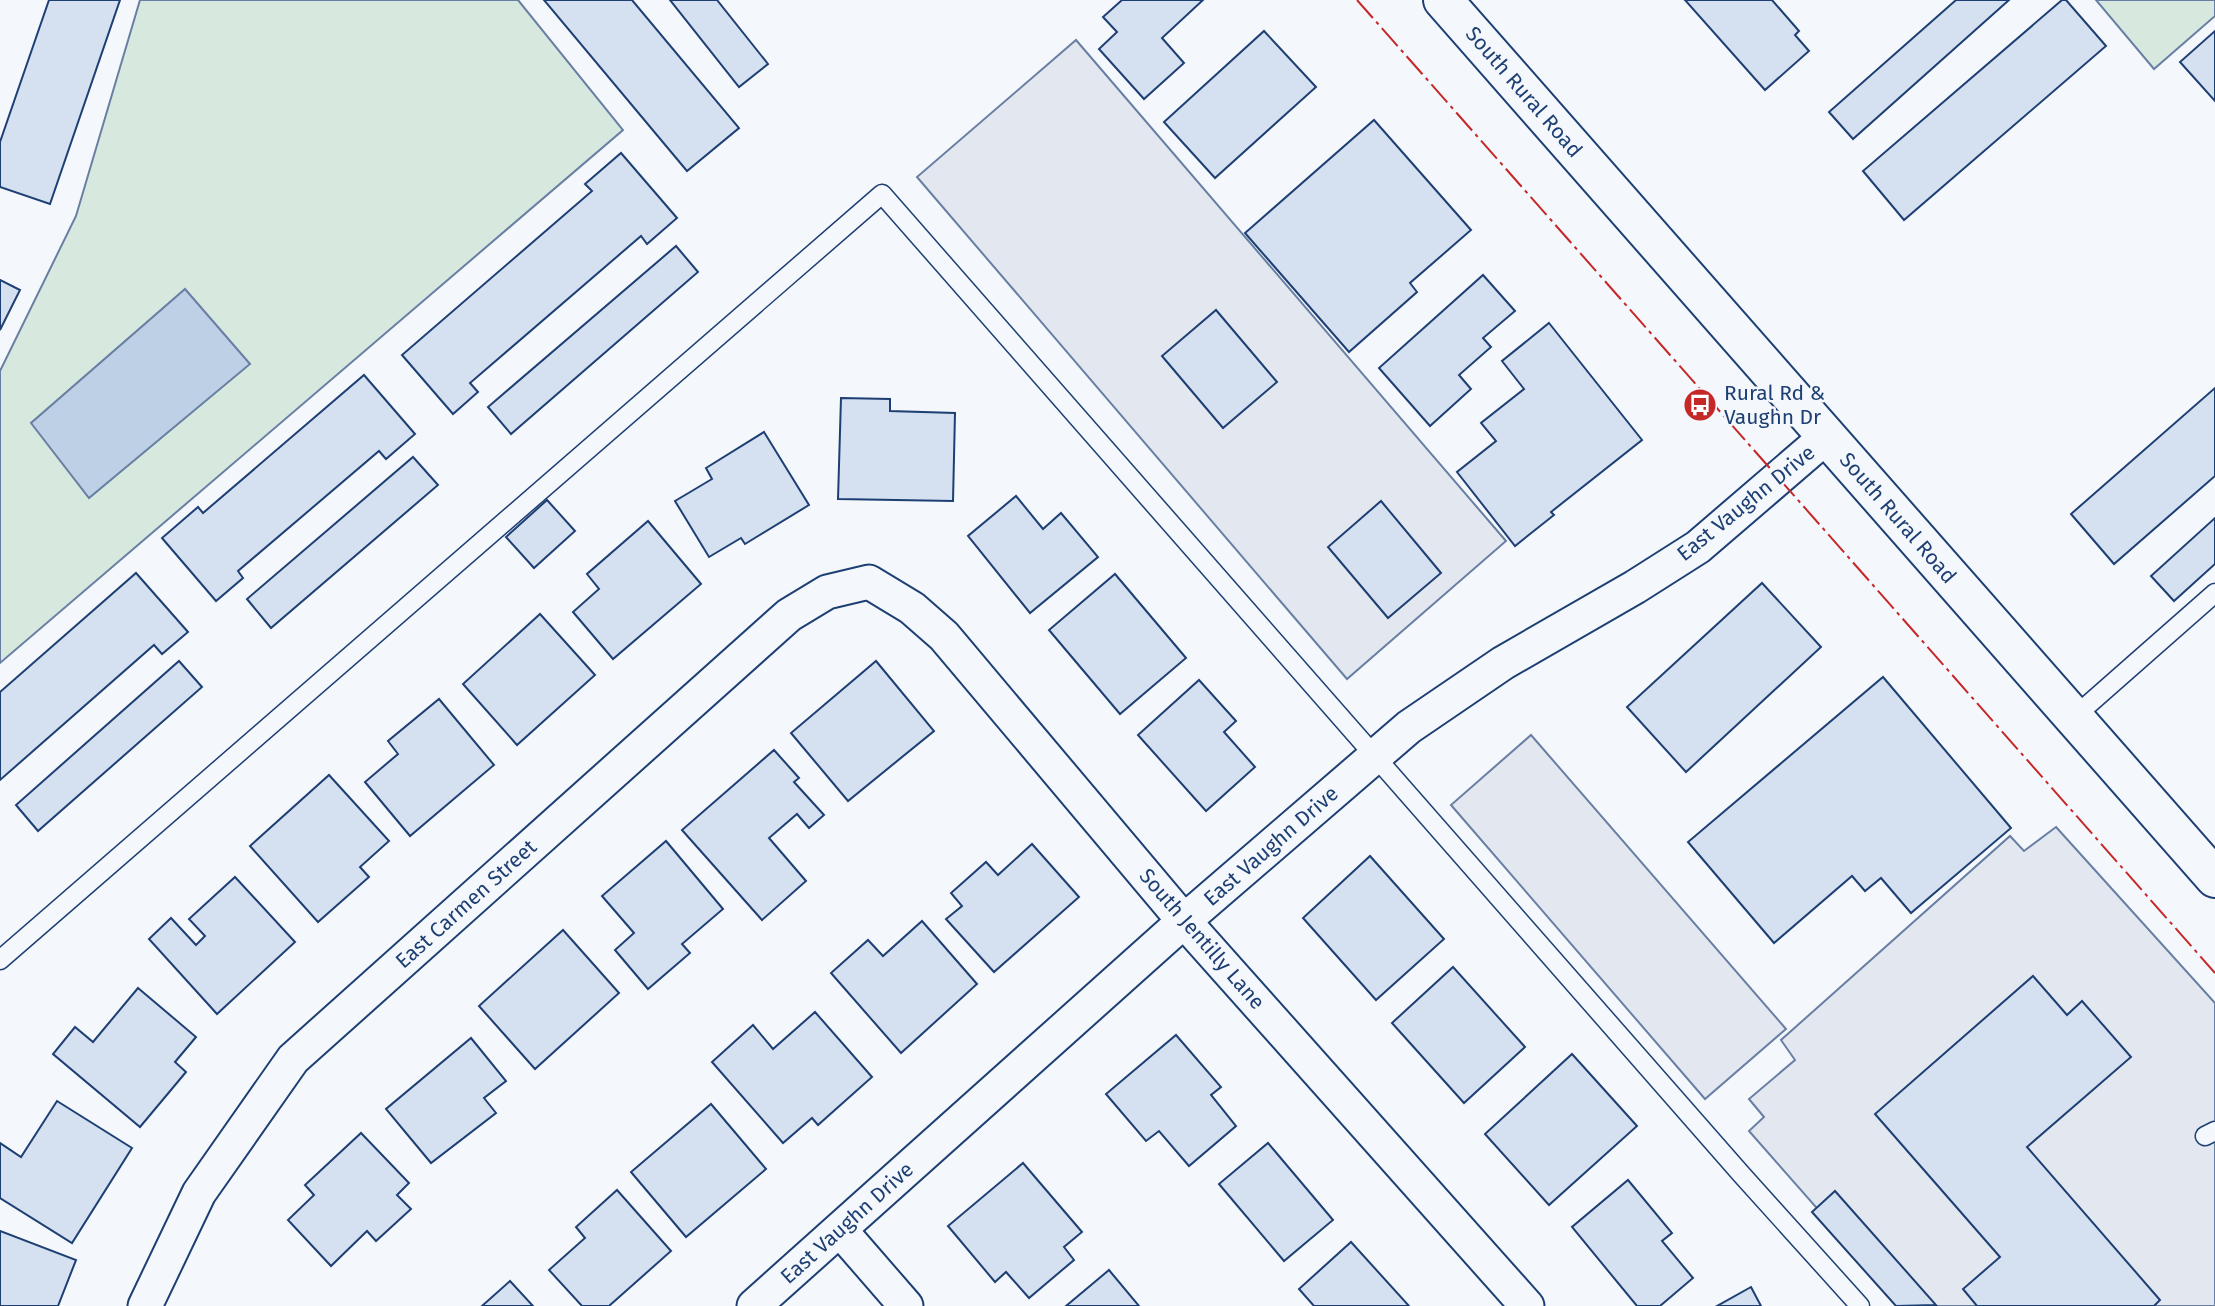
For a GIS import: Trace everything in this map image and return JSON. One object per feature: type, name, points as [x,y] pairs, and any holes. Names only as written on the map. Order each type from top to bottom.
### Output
[{"type":"main road","name":"South Rural Road","points":[[1443,0],[2215,878]]},
{"type":"street","name":"East Vaughn Drive","points":[[754,1306],[1184,920],[1409,727],[1503,663],[1635,587],[1698,547],[1826,437]]},
{"type":"street","name":"South Jentilly Lane","points":[[869,582],[912,608],[944,636],[1184,920],[1527,1306]]},
{"type":"street","name":"East Carmen Street","points":[[145,1306],[200,1193],[293,1059],[789,615],[827,592],[869,582]]},
{"type":"street","points":[[840,1230],[906,1306]]},
{"type":"lane","points":[[0,960],[882,194],[1732,1165],[1860,1306]]},
{"type":"lane","points":[[2073,718],[2215,593]]},
{"type":"shaded area","points":[[140,0],[518,0],[623,130],[0,663],[0,371],[76,216]]},
{"type":"shaded area","points":[[2096,0],[2215,0],[2215,16],[2154,69]]},
{"type":"shaded area","points":[[1076,40],[1506,541],[1347,679],[917,177]]},
{"type":"shaded area","points":[[1531,735],[1786,1029],[1705,1099],[1451,805]]},
{"type":"shaded area","points":[[2056,827],[2215,1003],[2215,1306],[1903,1306],[1749,1131],[1764,1117],[1749,1099],[1795,1060],[1781,1040],[2010,836],[2024,851]]},
{"type":"water","points":[[185,289],[250,364],[89,498],[31,423]]},
{"type":"building","points":[[49,0],[120,0],[50,204],[0,187],[0,142]]},
{"type":"building","points":[[544,0],[632,0],[739,128],[687,171]]},
{"type":"building","points":[[670,0],[717,0],[768,64],[739,87]]},
{"type":"building","points":[[1122,0],[1203,0],[1162,38],[1184,63],[1144,99],[1099,49],[1117,32],[1103,17]]},
{"type":"building","points":[[1685,0],[1772,0],[1799,31],[1795,35],[1809,51],[1765,90]]},
{"type":"building","points":[[1956,0],[2009,0],[1853,139],[1829,112]]},
{"type":"building","points":[[2062,0],[2066,0],[2106,46],[1904,220],[1863,171]]},
{"type":"building","points":[[1264,31],[1316,87],[1215,178],[1164,122]]},
{"type":"building","points":[[2215,31],[2215,101],[2180,62]]},
{"type":"building","points":[[1374,120],[1471,230],[1410,283],[1417,292],[1349,352],[1245,233]]},
{"type":"building","points":[[621,153],[677,218],[647,244],[641,236],[470,383],[478,392],[453,414],[402,355],[592,191],[585,184]]},
{"type":"building","points":[[676,246],[698,272],[511,434],[488,407]]},
{"type":"building","points":[[1483,275],[1515,311],[1483,338],[1491,347],[1459,375],[1471,389],[1430,426],[1379,368]]},
{"type":"building","points":[[0,280],[20,290],[0,330]]},
{"type":"building","points":[[1216,310],[1277,382],[1223,428],[1162,356]]},
{"type":"building","points":[[1549,323],[1642,440],[1551,512],[1554,515],[1515,546],[1457,472],[1496,441],[1481,423],[1524,389],[1502,361]]},
{"type":"building","points":[[364,375],[415,434],[386,459],[379,451],[238,571],[243,578],[216,601],[162,538],[198,507],[203,513]]},
{"type":"building","points":[[2215,388],[2215,476],[2114,564],[2071,514]]},
{"type":"building","points":[[841,398],[890,399],[890,411],[955,413],[953,501],[838,499]]},
{"type":"building","points":[[764,432],[809,505],[745,544],[741,538],[709,557],[675,501],[712,479],[706,468]]},
{"type":"building","points":[[413,457],[438,485],[271,628],[247,599]]},
{"type":"building","points":[[1016,496],[1043,529],[1061,513],[1098,557],[1030,613],[968,536]]},
{"type":"building","points":[[547,500],[575,531],[534,568],[506,537]]},
{"type":"building","points":[[1381,501],[1441,573],[1388,618],[1328,547]]},
{"type":"building","points":[[2215,518],[2215,564],[2174,601],[2151,576]]},
{"type":"building","points":[[648,521],[701,584],[613,659],[573,612],[599,589],[587,574]]},
{"type":"building","points":[[136,573],[188,632],[162,654],[154,645],[0,780],[0,692]]},
{"type":"building","points":[[1115,574],[1186,658],[1120,714],[1049,630]]},
{"type":"building","points":[[1762,583],[1821,647],[1686,772],[1627,707]]},
{"type":"building","points":[[540,614],[595,675],[517,745],[463,684]]},
{"type":"building","points":[[179,661],[202,687],[38,831],[16,805]]},
{"type":"building","points":[[876,661],[934,731],[848,801],[791,733]]},
{"type":"building","points":[[1883,677],[2011,828],[1911,913],[1881,878],[1865,891],[1852,876],[1774,943],[1688,842]]},
{"type":"building","points":[[1199,680],[1236,721],[1224,732],[1255,767],[1206,811],[1138,735]]},
{"type":"building","points":[[439,699],[494,765],[410,836],[365,782],[398,754],[388,741]]},
{"type":"building","points":[[774,750],[799,778],[794,782],[824,815],[809,828],[797,814],[769,838],[806,881],[762,920],[682,830]]},
{"type":"building","points":[[329,775],[389,841],[360,867],[369,877],[318,922],[250,846]]},
{"type":"building","points":[[666,841],[723,909],[682,944],[690,953],[648,989],[615,950],[634,933],[602,896]]},
{"type":"building","points":[[1032,844],[1079,897],[994,972],[946,919],[962,906],[951,893],[986,862],[998,875]]},
{"type":"building","points":[[1370,856],[1444,939],[1376,1000],[1303,918]]},
{"type":"building","points":[[235,877],[295,942],[217,1014],[149,939],[171,918],[196,945],[205,936],[189,919]]},
{"type":"building","points":[[922,921],[977,984],[901,1053],[831,973],[868,940],[883,956]]},
{"type":"building","points":[[563,930],[619,993],[535,1069],[479,1006]]},
{"type":"building","points":[[1453,967],[1525,1047],[1464,1103],[1392,1023]]},
{"type":"building","points":[[2033,976],[2067,1015],[2082,1001],[2131,1057],[2027,1147],[2160,1300],[2154,1306],[1977,1306],[1963,1289],[2000,1257],[1875,1114]]},
{"type":"building","points":[[138,988],[196,1037],[175,1062],[186,1072],[140,1127],[53,1054],[75,1027],[93,1042]]},
{"type":"building","points":[[815,1012],[872,1077],[818,1125],[812,1118],[783,1143],[712,1062],[753,1025],[773,1049]]},
{"type":"building","points":[[1176,1035],[1221,1087],[1211,1095],[1236,1126],[1189,1166],[1159,1131],[1146,1141],[1106,1094]]},
{"type":"building","points":[[471,1038],[506,1081],[484,1098],[496,1113],[431,1163],[386,1109]]},
{"type":"building","points":[[1572,1054],[1637,1126],[1549,1205],[1485,1134]]},
{"type":"building","points":[[57,1101],[132,1148],[72,1243],[0,1198],[0,1143],[21,1157]]},
{"type":"building","points":[[711,1104],[766,1169],[686,1237],[631,1172]]},
{"type":"building","points":[[361,1133],[409,1183],[397,1195],[411,1209],[376,1241],[367,1231],[331,1266],[288,1220],[314,1195],[305,1185]]},
{"type":"building","points":[[1268,1143],[1333,1220],[1284,1261],[1219,1184]]},
{"type":"building","points":[[1023,1163],[1082,1232],[1064,1247],[1074,1260],[1029,1298],[1006,1272],[995,1282],[948,1226]]},
{"type":"building","points":[[1628,1180],[1672,1233],[1662,1241],[1693,1278],[1660,1306],[1637,1306],[1572,1227]]},
{"type":"building","points":[[617,1190],[671,1251],[609,1306],[582,1306],[549,1270],[585,1238],[576,1227]]},
{"type":"building","points":[[1835,1191],[1936,1305],[1896,1306],[1812,1212]]},
{"type":"building","points":[[0,1231],[76,1260],[58,1306],[0,1306]]},
{"type":"building","points":[[1351,1242],[1409,1306],[1314,1306],[1299,1289]]},
{"type":"building","points":[[1109,1270],[1139,1306],[1066,1306]]},
{"type":"building","points":[[510,1281],[533,1306],[482,1306]]},
{"type":"building","points":[[1751,1287],[1761,1306],[1717,1306]]},
{"type":"power","points":[[1357,0],[2215,973]]},
{"type":"place","name":"Rural Rd & Vaughn Dr","points":[[1700,405]]}]
